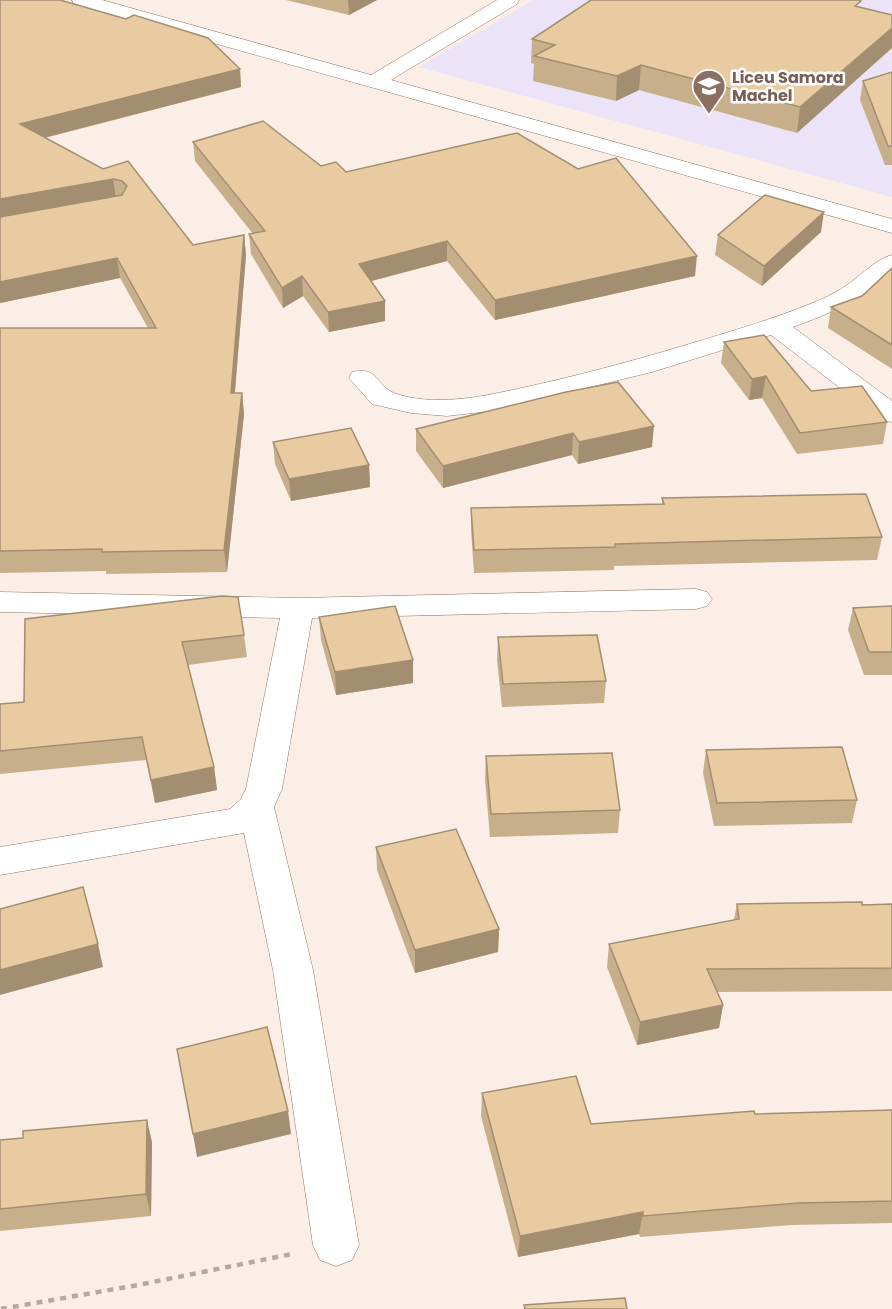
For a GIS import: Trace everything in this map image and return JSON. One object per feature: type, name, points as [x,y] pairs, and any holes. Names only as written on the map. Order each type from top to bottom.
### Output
[{"type":"street","points":[[81,0],[892,226]]},
{"type":"street","points":[[375,81],[510,0]]},
{"type":"street","points":[[362,378],[382,398],[411,405],[447,408],[491,403],[643,366],[826,307],[858,289],[892,262]]},
{"type":"street","points":[[774,325],[892,414]]},
{"type":"street","points":[[0,602],[298,608],[696,599]]},
{"type":"street","points":[[0,861],[240,821],[256,807],[264,789],[298,608]]},
{"type":"street","points":[[256,807],[277,879],[303,1027],[336,1245]]},
{"type":"path","points":[[1,1309],[138,1286],[336,1245]]},
{"type":"shaded area","name":"Liceu Samora Machel","points":[[533,0],[892,0],[892,197],[419,67]]},
{"type":"building","points":[[0,0],[60,0],[126,19],[134,15],[208,38],[240,69],[20,124],[103,169],[128,161],[193,245],[244,235],[231,393],[242,393],[224,550],[0,551],[0,328],[156,328],[117,258],[0,282],[0,217],[122,195],[127,186],[122,181],[113,179],[0,199]]},
{"type":"building","points":[[591,0],[858,0],[861,1],[855,6],[892,15],[892,28],[800,107],[641,65],[617,76],[534,56],[555,45],[532,39]]},
{"type":"building","points":[[892,72],[892,146],[888,146],[863,81]]},
{"type":"building","points":[[263,121],[321,166],[336,162],[346,172],[517,133],[578,169],[616,158],[697,256],[495,300],[447,241],[359,264],[385,301],[328,312],[302,276],[282,288],[249,234],[265,231],[193,142]]},
{"type":"building","points":[[765,195],[824,212],[764,266],[718,235]]},
{"type":"building","points":[[892,268],[892,345],[831,307],[862,296]]},
{"type":"building","points":[[764,335],[811,391],[862,386],[887,422],[800,433],[766,376],[752,379],[724,342]]},
{"type":"building","points":[[618,382],[654,426],[579,442],[573,433],[443,466],[416,429],[566,392]]},
{"type":"building","points":[[351,428],[369,465],[289,479],[273,442]]},
{"type":"building","points":[[866,494],[882,537],[474,550],[471,508],[664,504],[662,498]]},
{"type":"building","points":[[222,596],[238,597],[244,635],[182,642],[214,767],[151,780],[142,737],[0,751],[0,704],[24,702],[25,619]]},
{"type":"building","points":[[395,606],[413,660],[335,672],[319,617]]},
{"type":"building","points":[[892,606],[892,652],[869,652],[853,608]]},
{"type":"building","points":[[597,635],[606,681],[503,684],[498,637]]},
{"type":"building","points":[[842,747],[857,800],[717,803],[706,750]]},
{"type":"building","points":[[612,753],[620,810],[491,814],[486,756]]},
{"type":"building","points":[[456,829],[499,929],[415,950],[376,847]]},
{"type":"building","points":[[83,887],[98,944],[0,970],[0,909]]},
{"type":"building","points":[[862,902],[862,905],[892,904],[892,968],[707,969],[723,1005],[640,1022],[609,944],[739,919],[737,904]]},
{"type":"building","points":[[267,1027],[288,1111],[193,1134],[177,1049]]},
{"type":"building","points":[[576,1076],[591,1124],[754,1111],[755,1114],[892,1110],[892,1201],[798,1203],[643,1216],[643,1212],[520,1236],[482,1093]]},
{"type":"building","points":[[147,1120],[146,1194],[0,1209],[0,1140],[23,1138],[23,1131]]},
{"type":"building","points":[[625,1298],[627,1309],[525,1309],[524,1305]]},
{"type":"place","name":"Liceu Samora Machel","points":[[709,115]]}]
